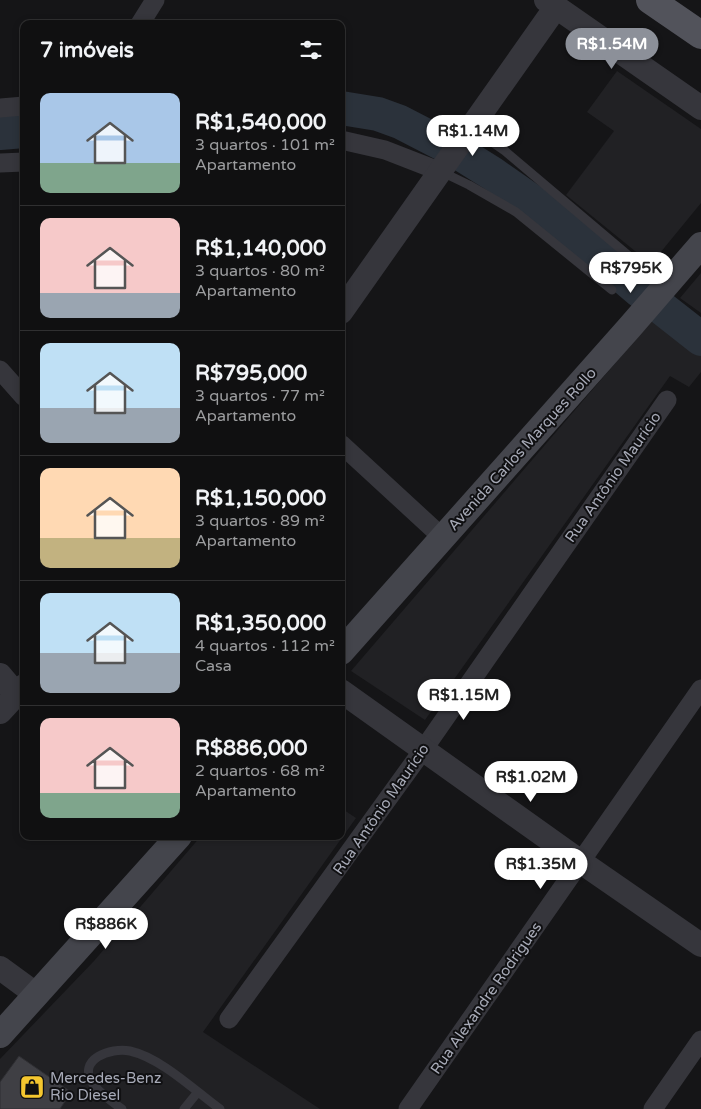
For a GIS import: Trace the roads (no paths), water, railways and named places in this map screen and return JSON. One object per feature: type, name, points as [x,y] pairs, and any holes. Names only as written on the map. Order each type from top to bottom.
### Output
[{"type":"main road","points":[[650,0],[701,35]]},
{"type":"main road","name":"Avenida Carlos Marques Rollo","points":[[345,647],[630,327],[701,244]]},
{"type":"main road","points":[[0,1035],[176,840]]},
{"type":"street","points":[[142,20],[155,0]]},
{"type":"street","points":[[345,306],[468,130],[551,3],[701,108]]},
{"type":"street","points":[[0,108],[20,106]]},
{"type":"street","points":[[345,141],[443,165]]},
{"type":"street","points":[[0,163],[20,162]]},
{"type":"street","points":[[0,370],[20,392]]},
{"type":"street","name":"Rua Antônio Maurício","points":[[229,1019],[423,750],[667,400]]},
{"type":"street","points":[[345,448],[442,537]]},
{"type":"street","points":[[0,675],[20,690],[0,712]]},
{"type":"street","name":"Rua Alexandre Rodrigues","points":[[408,1109],[701,689]]},
{"type":"street","points":[[345,694],[581,862],[701,944]]},
{"type":"street","points":[[0,968],[37,995]]},
{"type":"street","points":[[653,1109],[701,1040]]},
{"type":"lane","points":[[468,130],[505,151],[629,256]]},
{"type":"lane","points":[[443,165],[469,185],[516,212],[612,290]]},
{"type":"lane","points":[[122,1109],[107,1098],[93,1083],[90,1076],[91,1063],[98,1055],[109,1051],[131,1051],[154,1061],[220,1109]]},
{"type":"lane","points":[[184,1109],[197,1093]]},
{"type":"waterway","points":[[345,109],[378,114],[400,122],[458,152],[493,174],[546,211],[640,291],[701,339]]},
{"type":"waterway","points":[[0,133],[20,131]]},
{"type":"place","name":"Mercedes-Benz Rio Diesel","points":[[32,1087]]}]
